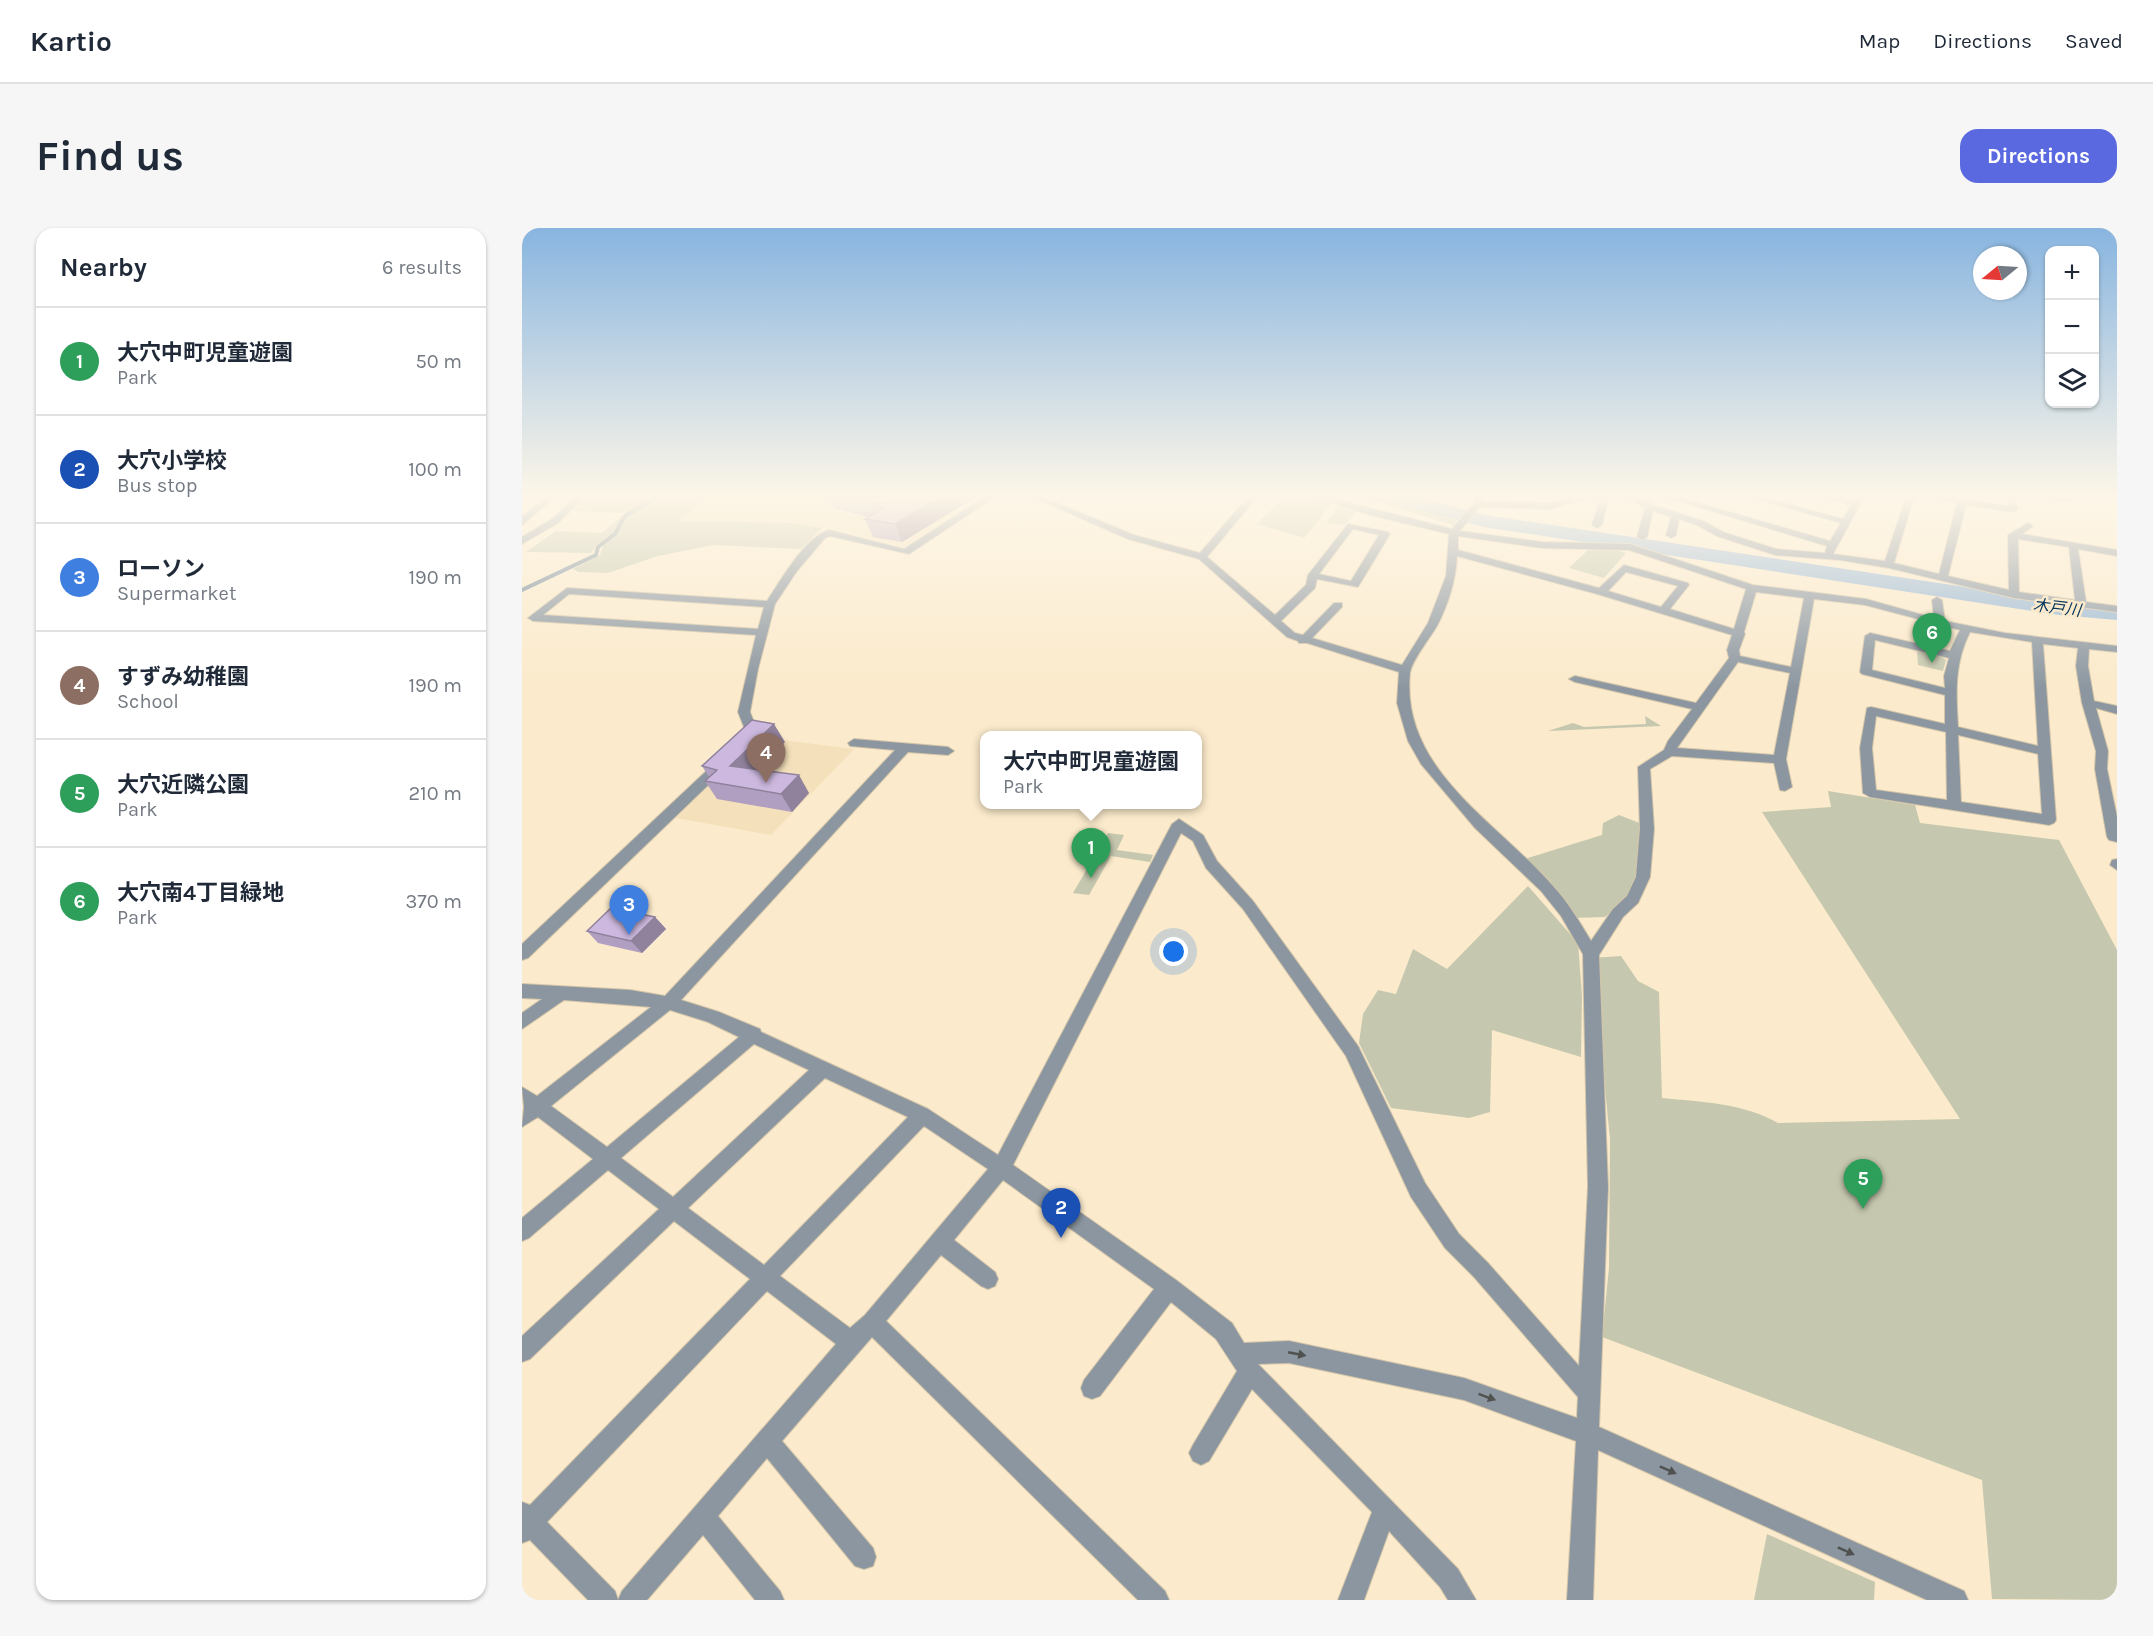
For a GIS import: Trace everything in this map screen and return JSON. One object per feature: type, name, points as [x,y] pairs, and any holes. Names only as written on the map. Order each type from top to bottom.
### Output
[{"type":"street","points":[[522,954],[735,752],[752,732],[744,712],[761,632],[770,604],[799,561]]},
{"type":"street","points":[[1207,561],[1291,635],[1303,641],[1405,670]]},
{"type":"street","points":[[1275,621],[1311,586],[1313,575],[1324,561]]},
{"type":"street","points":[[1313,575],[1354,585],[1369,561]]},
{"type":"street","points":[[1452,561],[1451,576],[1433,623],[1405,670],[1404,703],[1414,741],[1425,761],[1480,825],[1546,887],[1566,912],[1591,954],[1598,1187],[1580,1600]]},
{"type":"street","points":[[1486,561],[1601,592],[1740,634]]},
{"type":"street","points":[[1672,561],[1752,588],[1810,595],[1833,593],[1966,629],[2117,649]]},
{"type":"street","points":[[1865,561],[2014,595],[2117,609]]},
{"type":"street","points":[[1889,565],[1890,561]]},
{"type":"street","points":[[1943,578],[1947,561]]},
{"type":"street","points":[[2013,561],[2014,595]]},
{"type":"street","points":[[2075,561],[2081,605]]},
{"type":"street","points":[[1601,592],[1624,568],[1684,585],[1663,611]]},
{"type":"street","points":[[1735,658],[1733,650],[1740,634],[1752,588]]},
{"type":"street","points":[[1866,588],[1866,602]]},
{"type":"street","points":[[761,632],[533,618],[567,591],[770,604]]},
{"type":"street","points":[[1785,787],[1780,759],[1810,595]]},
{"type":"street","points":[[1937,600],[1940,623]]},
{"type":"street","points":[[1303,641],[1338,605]]},
{"type":"street","points":[[1954,806],[1950,676],[1966,629]]},
{"type":"street","points":[[1951,693],[1866,672],[1870,636],[1956,656]]},
{"type":"street","points":[[2037,640],[2049,820],[1870,793],[1866,748],[1871,711],[2044,751]]},
{"type":"street","points":[[2084,646],[2082,666],[2088,703],[2102,751],[2101,769],[2114,837],[2117,837]]},
{"type":"street","points":[[1735,658],[1795,671]]},
{"type":"street","points":[[1670,752],[1672,744],[1735,658]]},
{"type":"street","points":[[1575,679],[1699,707]]},
{"type":"street","points":[[2088,703],[2117,710]]},
{"type":"street","points":[[854,742],[948,752]]},
{"type":"street","points":[[851,1342],[606,1160],[527,1107],[668,1004],[904,747]]},
{"type":"street","points":[[1591,954],[1618,913],[1633,899],[1643,877],[1647,829],[1644,767],[1670,752],[1780,759]]},
{"type":"street","points":[[631,1600],[851,1342],[872,1322],[1002,1167],[1179,824],[1198,838],[1211,864],[1248,905],[1352,1050],[1418,1190],[1438,1222],[1452,1241],[1588,1392]]},
{"type":"street","points":[[522,992],[563,992],[630,997],[668,1004],[713,1017],[754,1034],[922,1115],[952,1133],[1170,1287],[1224,1331],[1244,1362],[1449,1578],[1463,1600]]},
{"type":"street","points":[[522,1022],[563,992]]},
{"type":"street","points":[[522,1231],[754,1034]]},
{"type":"street","points":[[522,1351],[823,1068]]},
{"type":"street","points":[[606,1600],[525,1522],[766,1278],[922,1115]]},
{"type":"street","points":[[940,1242],[988,1279]]},
{"type":"street","points":[[1092,1388],[1170,1287]]},
{"type":"street","points":[[872,1322],[1156,1600]]},
{"type":"street","points":[[1244,1362],[1289,1352],[1464,1389],[1589,1434],[1955,1600]]},
{"type":"street","points":[[1201,1453],[1244,1362]]},
{"type":"street","points":[[768,1442],[864,1557]]},
{"type":"street","points":[[1351,1600],[1385,1509]]},
{"type":"street","points":[[703,1516],[771,1600]]},
{"type":"shaded area","points":[[759,737],[854,749],[771,835],[676,818]]},
{"type":"green space","points":[[588,561],[643,561],[608,573],[579,572],[573,569]]},
{"type":"green space","points":[[1576,561],[1619,561],[1604,578],[1569,568]]},
{"type":"green space","points":[[1917,651],[1938,655],[1946,660],[1943,671],[1918,665]]},
{"type":"green space","points":[[1645,716],[1661,726],[1548,731],[1573,723],[1584,727],[1646,724]]},
{"type":"green space","points":[[1828,791],[1915,805],[1920,823],[2059,840],[2117,950],[2117,1600],[1992,1599],[1982,1480],[1602,1337],[1609,1268],[1610,1139],[1592,958],[1621,956],[1638,981],[1659,992],[1662,1098],[1736,1107],[1765,1116],[1778,1123],[1960,1119],[1762,812],[1831,807]]},
{"type":"green space","points":[[1619,815],[1642,824],[1638,876],[1627,898],[1605,917],[1571,918],[1518,861],[1602,835],[1603,823]]},
{"type":"green space","points":[[1108,833],[1124,835],[1117,850],[1153,855],[1150,862],[1111,856],[1089,895],[1073,893]]},
{"type":"green space","points":[[1528,886],[1578,943],[1582,996],[1581,1057],[1492,1030],[1490,1112],[1469,1118],[1391,1108],[1359,1043],[1363,1014],[1378,990],[1396,994],[1413,949],[1447,969]]},
{"type":"green space","points":[[1767,1534],[1875,1582],[1874,1600],[1754,1600]]},
{"type":"building","points":[[752,720],[774,724],[730,766],[799,775],[781,794],[705,781],[717,770],[702,766]]},
{"type":"building","points":[[611,908],[655,917],[631,941],[587,931]]},
{"type":"waterway","points":[[522,590],[583,561]]},
{"type":"waterway","name":"木戸川","points":[[1749,561],[2059,608],[2117,613]]},
{"type":"place","name":"大穴南4丁目緑地","points":[[1932,663]]},
{"type":"place","name":"すずみ幼稚園","points":[[766,783]]},
{"type":"place","name":"大穴中町児童遊園","points":[[1091,878]]},
{"type":"place","name":"ローソン","points":[[629,935]]},
{"type":"place","name":"大穴近隣公園","points":[[1863,1209]]},
{"type":"place","name":"大穴小学校","points":[[1061,1238]]}]
